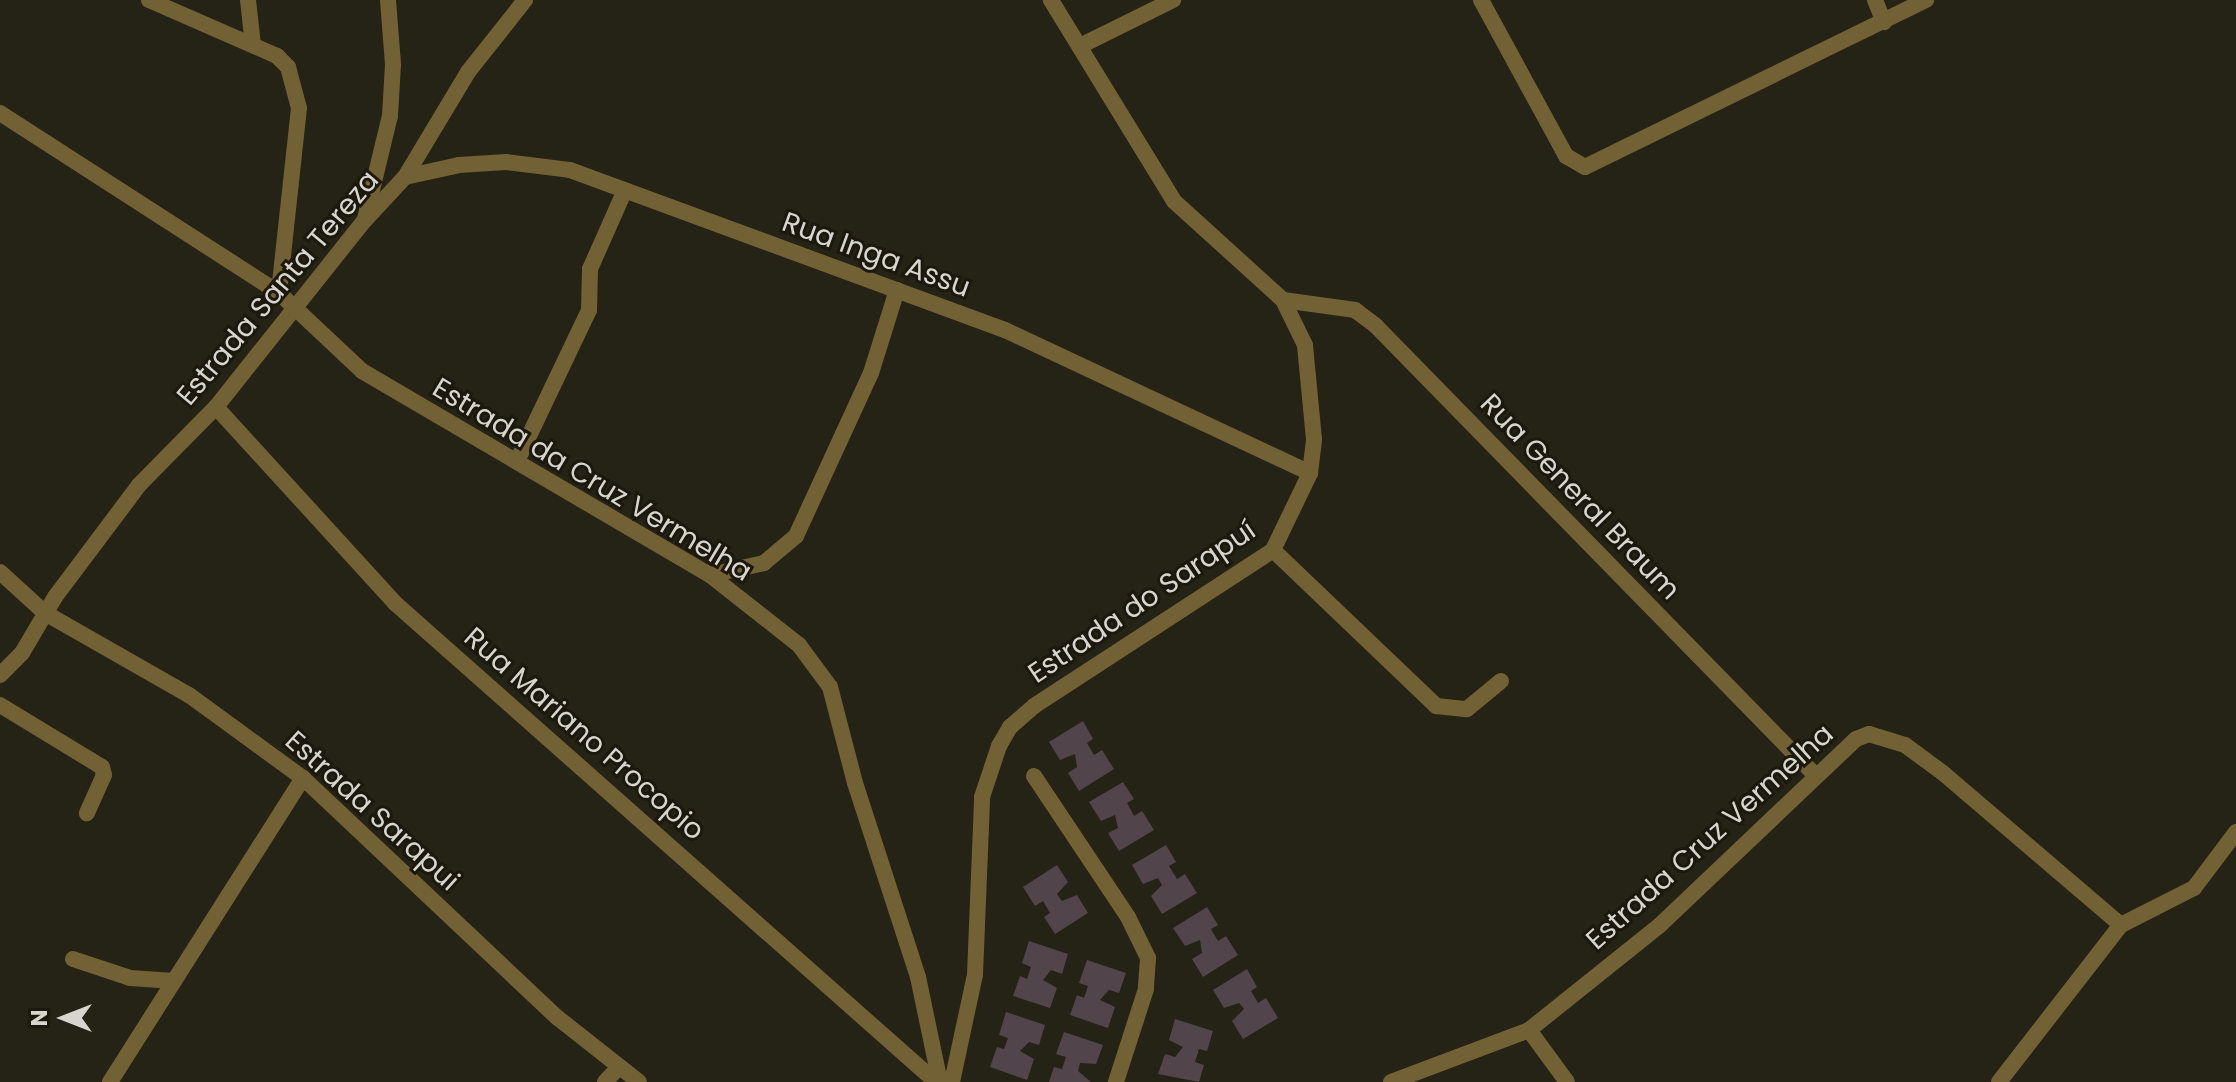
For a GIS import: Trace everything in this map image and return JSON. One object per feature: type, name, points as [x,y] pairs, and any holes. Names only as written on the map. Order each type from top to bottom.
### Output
[{"type":"street","points":[[149,0],[253,45],[288,67],[299,108],[279,293]]},
{"type":"street","points":[[248,0],[253,45]]},
{"type":"street","points":[[365,220],[390,116],[393,64],[388,0]]},
{"type":"street","name":"Estrada Santa Tereza","points":[[0,676],[139,485],[216,407],[299,309],[365,220],[405,177],[468,72],[525,0]]},
{"type":"street","name":"Estrada do Sarapuí","points":[[952,1082],[975,975],[982,797],[999,746],[1010,727],[1034,706],[1273,550],[1310,473],[1314,407],[1309,366],[1305,345],[1283,300],[1174,201],[1051,0]]},
{"type":"street","points":[[1080,46],[1173,0]]},
{"type":"street","points":[[1481,0],[1566,156],[1578,166],[1599,163],[1926,0]]},
{"type":"street","points":[[1875,0],[1884,22]]},
{"type":"street","points":[[0,113],[279,293],[299,309]]},
{"type":"street","name":"Rua Inga Assu","points":[[405,177],[459,165],[546,164],[625,190],[1005,330],[1310,473]]},
{"type":"street","points":[[518,459],[589,310],[590,269],[625,190]]},
{"type":"street","points":[[710,575],[764,563],[796,536],[871,373],[897,290]]},
{"type":"street","name":"Rua General Braum","points":[[1283,300],[1355,310],[1376,326],[1816,776]]},
{"type":"street","name":"Estrada da Cruz Vermelha","points":[[299,309],[351,363],[518,459],[694,570],[710,575],[799,645],[827,679],[855,783],[898,904],[938,1082]]},
{"type":"street","name":"Rua Mariano Procopio","points":[[216,407],[396,604],[938,1082]]},
{"type":"street","points":[[1273,550],[1436,706],[1467,709],[1501,681]]},
{"type":"street","name":"Estrada Sarapui","points":[[0,572],[45,613],[189,695],[303,778],[558,1018],[639,1082]]},
{"type":"street","points":[[0,705],[102,767],[102,782],[87,813]]},
{"type":"street","name":"Estrada Cruz Vermelha","points":[[1391,1082],[1529,1030],[1660,925],[1856,739],[1886,736],[1943,773],[2121,925]]},
{"type":"street","points":[[1034,776],[1128,917],[1148,958],[1146,989],[1116,1082]]},
{"type":"street","points":[[110,1082],[303,778]]},
{"type":"street","points":[[1999,1082],[2121,925],[2194,888],[2236,832]]},
{"type":"street","points":[[73,959],[130,978],[174,981]]},
{"type":"street","points":[[1529,1030],[1567,1082]]},
{"type":"street","points":[[605,1082],[619,1067]]},
{"type":"building","points":[[1083,721],[1093,739],[1087,743],[1094,755],[1102,750],[1114,769],[1079,791],[1068,773],[1077,767],[1075,754],[1060,760],[1049,742]]},
{"type":"building","points":[[1123,782],[1134,799],[1127,803],[1134,816],[1142,811],[1154,830],[1119,851],[1108,833],[1118,828],[1115,815],[1101,821],[1089,802]]},
{"type":"building","points":[[1166,845],[1176,862],[1169,866],[1177,879],[1185,874],[1197,893],[1162,914],[1151,896],[1162,885],[1158,878],[1143,884],[1132,865]]},
{"type":"building","points":[[1057,865],[1068,882],[1057,894],[1062,901],[1077,895],[1088,913],[1055,934],[1044,917],[1050,913],[1043,901],[1035,906],[1023,887]]},
{"type":"building","points":[[1207,907],[1218,925],[1211,929],[1218,941],[1226,936],[1238,955],[1203,977],[1192,959],[1202,953],[1200,940],[1185,946],[1173,928]]},
{"type":"building","points":[[1029,941],[1068,954],[1062,974],[1051,970],[1043,980],[1057,988],[1050,1008],[1013,996],[1020,976],[1027,979],[1031,967],[1022,963]]},
{"type":"building","points":[[1087,960],[1126,973],[1119,993],[1109,990],[1100,1000],[1115,1007],[1108,1028],[1070,1015],[1077,995],[1084,998],[1088,986],[1079,983]]},
{"type":"building","points":[[1247,969],[1257,987],[1251,991],[1258,1003],[1266,998],[1278,1018],[1243,1039],[1232,1021],[1244,1009],[1239,1003],[1224,1008],[1213,990]]},
{"type":"building","points":[[1006,1012],[1045,1025],[1039,1045],[1029,1042],[1020,1051],[1034,1059],[1027,1080],[990,1067],[997,1047],[1004,1049],[1008,1038],[999,1035]]},
{"type":"building","points":[[1175,1019],[1213,1031],[1207,1051],[1199,1049],[1195,1062],[1204,1065],[1199,1082],[1158,1074],[1165,1054],[1175,1057],[1183,1047],[1169,1040]]},
{"type":"building","points":[[1064,1032],[1103,1045],[1096,1064],[1080,1063],[1078,1071],[1091,1082],[1049,1082],[1054,1067],[1062,1069],[1066,1057],[1056,1054]]}]
